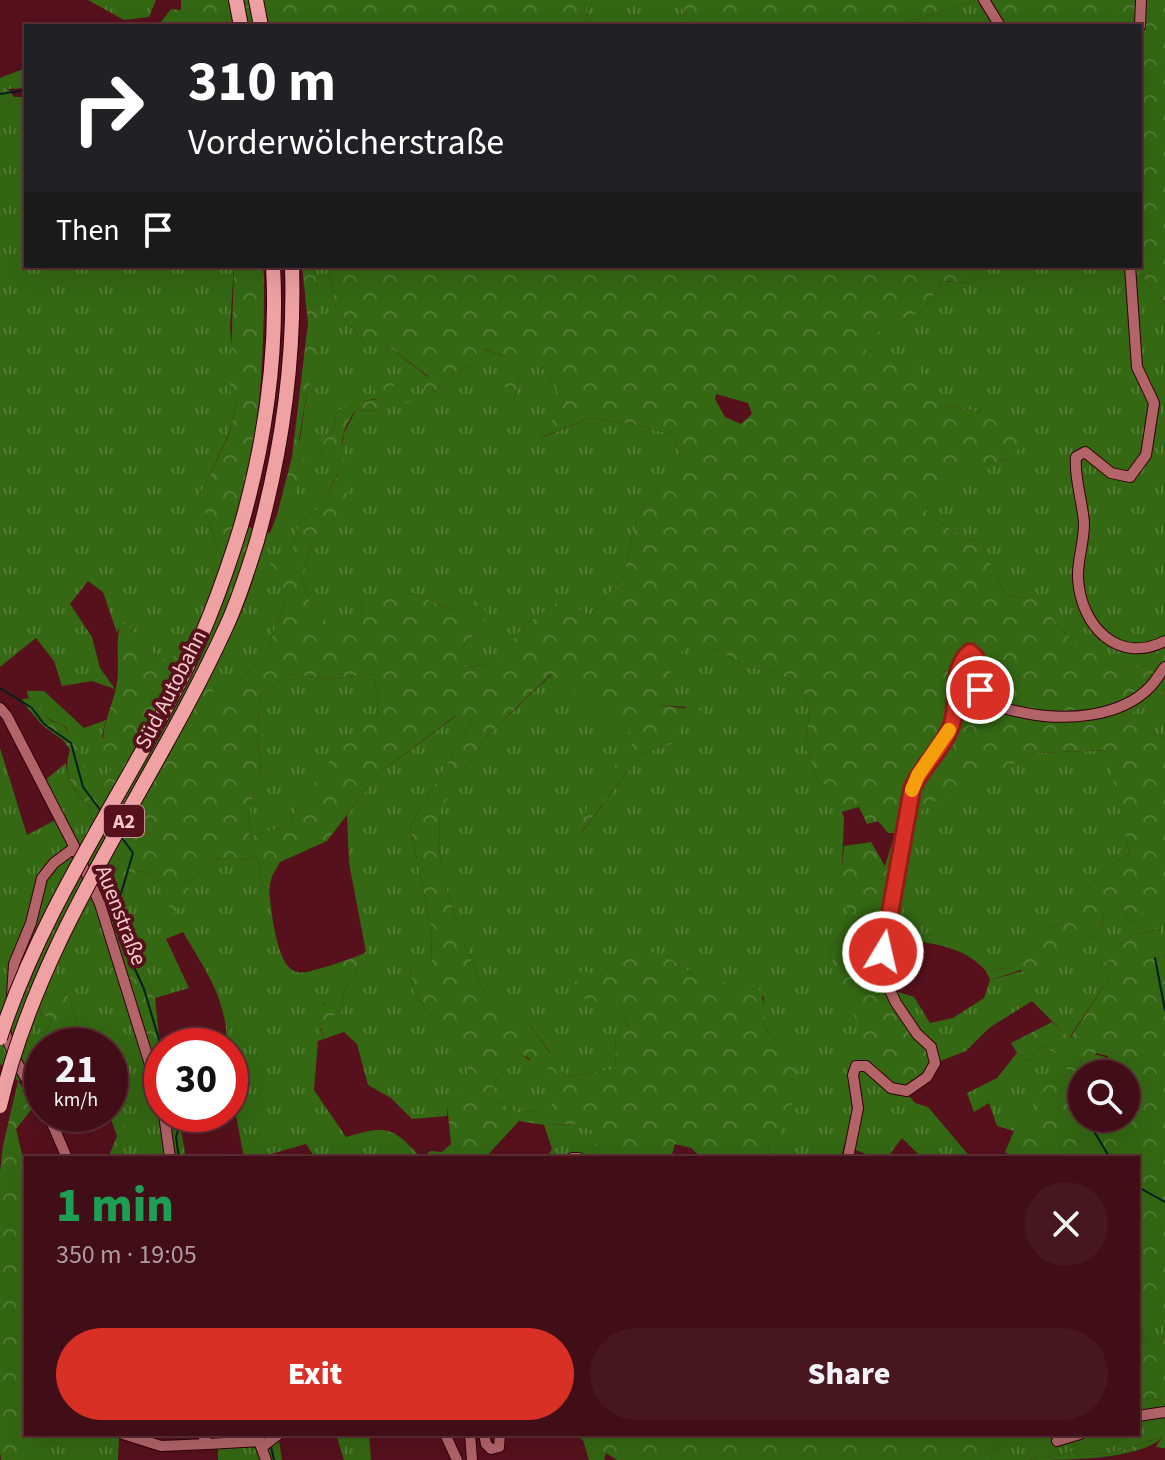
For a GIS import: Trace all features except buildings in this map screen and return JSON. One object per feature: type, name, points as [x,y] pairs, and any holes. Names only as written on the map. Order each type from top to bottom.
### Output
[{"type":"highway","points":[[236,0],[241,24]]},
{"type":"highway","points":[[256,0],[261,24]]},
{"type":"highway","name":"Süd Autobahn","points":[[0,1038],[21,981],[53,910],[179,683],[211,615],[241,526],[259,457],[266,412],[273,319],[273,268]]},
{"type":"highway","name":"Süd Autobahn","points":[[0,1106],[20,1037],[42,978],[92,877],[192,697],[228,624],[257,541],[277,463],[285,414],[290,365],[292,268]]},
{"type":"street","points":[[984,0],[999,24]]},
{"type":"street","points":[[1140,24],[1141,0]]},
{"type":"street","points":[[1130,268],[1137,367],[1142,383],[1153,399],[1150,438],[1142,463],[1130,477],[1116,476],[1085,452],[1076,457],[1084,523],[1078,580],[1083,604],[1098,630],[1111,642],[1119,647],[1138,650],[1165,641]]},
{"type":"street","points":[[848,1156],[858,1108],[853,1075],[856,1066],[866,1066],[891,1088],[907,1091],[927,1077],[935,1063],[931,1047],[917,1034],[886,982],[883,952],[912,789],[952,724],[959,670],[966,655],[970,652],[976,658],[980,690],[985,698],[1012,710],[1048,717],[1074,717],[1114,709],[1151,687],[1165,667]]},
{"type":"street","name":"Auenstraße","points":[[0,708],[7,716],[74,848],[110,932],[144,1044]]},
{"type":"street","points":[[24,1078],[11,1053],[1,1018],[9,1011],[12,1002],[14,964],[31,923],[42,878],[54,863],[74,848]]},
{"type":"street","points":[[56,1132],[66,1156]]},
{"type":"street","points":[[166,1132],[170,1156]]},
{"type":"street","points":[[1140,1416],[1165,1412]]},
{"type":"street","points":[[129,1436],[161,1446],[266,1440],[266,1460]]},
{"type":"street","points":[[203,1436],[208,1444]]},
{"type":"street","points":[[446,1436],[457,1460]]},
{"type":"street","points":[[470,1436],[472,1460]]},
{"type":"street","points":[[484,1436],[491,1449],[499,1447],[500,1436]]},
{"type":"street","points":[[1057,1441],[1073,1436]]},
{"type":"green space","points":[[88,0],[156,0],[149,17],[124,20]]},
{"type":"green space","points":[[181,0],[585,0],[587,22],[160,24],[171,9],[181,10]]},
{"type":"green space","points":[[585,0],[677,0],[689,19],[701,19],[701,24],[585,24]]},
{"type":"green space","points":[[677,0],[975,0],[902,24],[701,24],[701,19],[689,19]]},
{"type":"green space","points":[[981,0],[999,24],[902,24]]},
{"type":"green space","points":[[981,0],[1165,0],[1165,304],[1136,268],[1142,268],[1142,24],[999,24]]},
{"type":"green space","points":[[24,69],[24,88],[8,89],[14,97],[24,97],[24,268],[234,268],[230,327],[237,402],[229,434],[199,497],[222,559],[270,533],[277,515],[290,508],[307,391],[319,345],[315,268],[328,268],[336,307],[366,345],[384,343],[428,377],[423,388],[434,392],[452,374],[471,365],[483,349],[505,357],[505,395],[514,399],[524,361],[544,369],[564,403],[541,438],[589,418],[628,423],[675,435],[681,465],[638,513],[623,578],[590,616],[563,599],[526,624],[494,663],[462,668],[463,647],[489,616],[455,611],[412,593],[362,598],[361,634],[339,635],[312,607],[301,578],[311,543],[334,519],[346,468],[341,453],[344,433],[356,410],[380,411],[415,394],[395,395],[338,411],[332,433],[318,446],[325,461],[338,472],[323,505],[300,523],[291,552],[286,596],[265,657],[213,702],[160,660],[123,621],[117,633],[103,592],[88,581],[70,604],[92,637],[100,668],[115,689],[92,681],[62,686],[54,661],[36,638],[0,667],[0,78]]},
{"type":"green space","points":[[234,268],[263,268],[259,401],[250,463],[234,523],[270,533],[239,564],[222,559],[199,497],[229,435],[237,402],[230,391]]},
{"type":"green space","points":[[302,268],[315,268],[321,332],[315,374],[307,391],[299,440],[308,447],[290,508],[277,515],[292,457],[308,323]]},
{"type":"green space","points":[[328,268],[980,268],[972,283],[943,281],[921,312],[867,337],[865,362],[919,369],[941,405],[981,412],[1029,438],[1008,459],[938,477],[926,513],[966,539],[981,542],[1005,595],[1028,598],[1034,589],[1060,629],[1107,665],[1134,669],[1154,663],[1165,646],[1163,692],[1119,721],[1165,737],[1165,891],[1162,896],[1131,923],[1122,907],[1111,915],[1104,911],[1102,927],[1093,940],[1088,937],[1080,942],[1077,953],[1053,953],[1045,965],[1028,975],[1021,970],[990,980],[986,971],[1015,964],[1043,929],[1061,923],[1103,871],[1129,853],[1107,750],[1036,753],[925,806],[909,831],[898,882],[848,916],[842,867],[844,846],[871,842],[885,866],[895,833],[888,833],[878,821],[867,824],[859,807],[841,812],[829,785],[820,784],[805,745],[810,709],[801,685],[772,671],[743,666],[719,650],[686,643],[667,681],[660,705],[704,711],[702,720],[684,723],[672,744],[642,753],[579,835],[590,797],[637,738],[551,674],[489,734],[462,771],[440,811],[439,849],[447,892],[479,982],[492,1004],[527,1021],[550,1053],[537,1063],[516,1051],[493,1085],[496,1100],[518,1113],[545,1113],[549,1106],[558,1101],[539,1082],[552,1062],[567,1077],[616,1069],[615,1037],[629,1029],[622,1006],[597,1006],[570,990],[582,971],[600,976],[618,961],[646,951],[665,955],[689,972],[747,989],[756,984],[762,996],[767,1030],[772,1037],[798,1052],[792,1103],[783,1128],[768,1147],[770,1155],[700,1156],[691,1148],[675,1144],[672,1156],[597,1156],[594,1148],[601,1133],[576,1124],[544,1125],[519,1121],[487,1156],[426,1156],[430,1151],[442,1152],[451,1144],[447,1104],[470,1071],[414,992],[410,971],[432,966],[431,926],[410,826],[472,722],[455,716],[378,774],[327,841],[280,862],[269,889],[263,887],[257,857],[239,860],[219,858],[188,882],[189,896],[173,914],[156,875],[139,871],[127,875],[123,895],[133,953],[155,998],[158,1028],[144,1029],[115,938],[109,894],[121,862],[87,812],[90,807],[70,782],[67,767],[70,750],[64,741],[42,725],[21,700],[28,698],[50,720],[65,727],[80,755],[92,792],[98,796],[112,769],[106,759],[103,738],[117,683],[118,636],[122,620],[160,660],[174,656],[212,679],[214,701],[265,657],[286,596],[270,564],[291,552],[300,523],[323,505],[338,473],[325,461],[318,446],[332,433],[338,411],[376,399],[374,384],[383,369],[394,380],[394,394],[415,394],[416,400],[380,411],[356,410],[350,418],[343,436],[342,453],[355,478],[334,519],[311,543],[301,578],[312,607],[339,634],[361,633],[362,597],[412,593],[455,611],[477,600],[489,616],[463,647],[463,668],[493,663],[526,624],[563,598],[590,616],[623,578],[638,513],[681,465],[675,435],[628,423],[589,418],[540,438],[564,403],[544,369],[524,362],[514,399],[505,396],[505,357],[484,349],[471,365],[452,374],[434,392],[423,389],[428,376],[384,343],[367,346],[336,307]],"holes":[[[716,394],[748,403],[752,414],[741,424],[725,417],[715,399]],[[291,674],[329,679],[373,674],[378,722],[367,722],[349,735],[297,807],[290,825],[249,837],[250,807],[261,773],[257,732],[260,695]]]},
{"type":"green space","points":[[980,268],[1136,268],[1165,304],[1165,646],[1154,663],[1134,669],[1106,665],[1060,629],[1034,590],[1028,598],[1005,595],[981,542],[966,539],[926,513],[937,477],[1008,459],[981,412],[941,405],[865,363],[866,337],[921,312],[943,281],[972,283]]},
{"type":"green space","points":[[686,642],[719,650],[743,666],[772,671],[801,685],[810,709],[805,745],[820,784],[829,785],[844,817],[842,867],[898,882],[910,831],[925,805],[1036,753],[1108,750],[1129,853],[1103,871],[1061,923],[1043,929],[1015,964],[986,971],[976,961],[951,948],[882,939],[888,897],[869,919],[828,947],[853,1010],[886,1067],[915,1103],[928,1107],[969,1156],[920,1156],[902,1138],[888,1156],[870,1156],[844,1145],[841,1156],[770,1156],[768,1147],[798,1052],[779,1043],[768,1032],[764,997],[689,972],[665,955],[618,961],[600,976],[597,1006],[622,1005],[629,1030],[615,1037],[616,1069],[567,1077],[552,1063],[559,1102],[545,1114],[531,1111],[518,1113],[496,1100],[493,1085],[514,1058],[516,1050],[529,1060],[550,1052],[527,1021],[492,1004],[479,982],[447,892],[439,849],[440,810],[462,771],[489,734],[552,674],[638,738],[590,797],[581,833],[642,753],[672,744],[686,707],[660,705],[667,681]]},
{"type":"green space","points":[[291,674],[329,679],[373,674],[378,722],[297,807],[290,825],[249,837],[250,807],[261,773],[257,732],[260,695]]},
{"type":"green space","points":[[1165,688],[1165,737],[1118,721],[1163,692]]},
{"type":"green space","points":[[27,691],[44,691],[84,728],[106,720],[102,736],[112,769],[98,796],[92,793],[66,727],[36,708]]},
{"type":"green space","points":[[456,716],[472,722],[410,826],[431,926],[432,966],[410,972],[414,992],[470,1071],[448,1104],[447,1116],[412,1119],[391,1098],[368,1085],[357,1044],[344,1032],[338,1034],[329,1016],[340,1015],[344,992],[359,966],[358,956],[366,952],[349,863],[347,815],[378,774]]},
{"type":"green space","points":[[0,748],[27,835],[61,817],[44,781],[66,763],[73,787],[90,807],[87,812],[121,862],[109,894],[115,938],[144,1029],[144,1132],[181,1132],[186,1156],[123,1156],[121,1148],[125,1132],[128,1132],[128,1028],[79,1028],[68,995],[49,991],[40,1014],[51,1020],[48,1028],[24,1028],[24,1079],[18,1081],[0,1064]]},
{"type":"green space","points":[[257,857],[263,887],[269,889],[276,936],[284,960],[297,972],[329,966],[338,981],[329,999],[323,1003],[320,1028],[324,1039],[318,1041],[314,1090],[346,1137],[371,1131],[388,1131],[396,1134],[419,1156],[314,1156],[306,1144],[264,1156],[244,1156],[239,1132],[248,1132],[248,1028],[226,1028],[214,986],[183,932],[166,939],[189,988],[155,998],[133,953],[123,895],[127,875],[139,871],[156,875],[173,913],[188,882],[219,858],[239,860]]},
{"type":"green space","points":[[1165,891],[1165,958],[1158,929],[1133,935],[1117,948],[1116,957],[1100,965],[1109,979],[1069,1038],[1032,1001],[989,1028],[966,1051],[930,1065],[885,988],[914,997],[930,1023],[953,1018],[984,998],[990,980],[1045,965],[1052,953],[1088,937],[1093,940],[1102,927],[1104,911],[1122,907],[1131,923]]},
{"type":"green space","points":[[896,892],[884,923],[879,961],[885,988],[923,1042],[930,1065],[912,1085],[890,1085],[859,1056],[862,1032],[841,989],[828,947]]},
{"type":"green space","points":[[1159,929],[1165,958],[1165,1313],[1161,1316],[1140,1316],[1140,1156],[1011,1156],[1005,1152],[1014,1131],[1033,1109],[1034,1081],[1041,1079],[1068,1082],[1068,1132],[1140,1132],[1140,1060],[1107,1060],[1108,1056],[1096,1053],[1091,1060],[1068,1060],[1068,1069],[1052,1065],[1060,1055],[1041,1046],[1030,1062],[1017,1053],[1011,1043],[1052,1022],[1070,1038],[1109,979],[1100,965],[1115,957],[1117,948],[1133,935]]},
{"type":"green space","points":[[358,956],[359,966],[344,992],[340,1015],[330,1016],[338,1034],[324,1039],[321,1028],[313,1029],[311,1024],[338,981],[329,966]]},
{"type":"green space","points":[[49,990],[68,995],[79,1028],[48,1028],[51,1020],[40,1014]]},
{"type":"green space","points":[[1041,1046],[1060,1055],[1053,1064],[1083,1055],[1091,1054],[1110,1060],[1068,1060],[1068,1085],[1033,1109],[1014,1131],[997,1126],[989,1103],[974,1112],[967,1093],[997,1078],[1017,1053],[1030,1062]]},
{"type":"green space","points":[[18,1081],[24,1089],[24,1119],[16,1129],[24,1163],[24,1436],[64,1436],[41,1447],[41,1460],[1,1460],[0,1172]]},
{"type":"green space","points":[[576,1124],[602,1133],[594,1148],[597,1156],[548,1156],[552,1149],[544,1125]]},
{"type":"green space","points":[[116,1132],[125,1132],[123,1156],[109,1156],[117,1136]]},
{"type":"green space","points":[[1165,1313],[1165,1338],[1162,1341],[1148,1341],[1140,1333],[1140,1316]]},
{"type":"green space","points":[[1140,1333],[1148,1341],[1162,1341],[1165,1338],[1165,1400],[1140,1398]]},
{"type":"green space","points":[[1140,1398],[1165,1400],[1165,1448],[1156,1447],[1162,1437],[1111,1453],[1084,1455],[1072,1452],[1029,1460],[992,1460],[989,1455],[1009,1436],[1140,1436]]},
{"type":"green space","points":[[64,1436],[119,1438],[118,1460],[41,1460],[41,1447]]},
{"type":"green space","points":[[249,1436],[278,1436],[282,1460],[218,1460],[218,1441]]},
{"type":"green space","points":[[337,1436],[369,1436],[371,1460],[344,1460]]},
{"type":"green space","points":[[576,1436],[1009,1436],[989,1455],[992,1460],[617,1460],[606,1453],[604,1460],[589,1460],[583,1440]]},
{"type":"green space","points":[[1163,1437],[1152,1445],[1120,1454],[1082,1459],[1029,1460],[1072,1452],[1084,1455],[1111,1453]]},
{"type":"waterway","points":[[0,94],[24,90]]},
{"type":"waterway","points":[[0,688],[32,708],[44,724],[71,743],[83,787],[101,811]]},
{"type":"waterway","points":[[122,838],[133,853],[119,900],[124,945],[144,989],[156,1028]]},
{"type":"waterway","points":[[1155,958],[1165,1010]]},
{"type":"waterway","points":[[178,1132],[179,1156]]},
{"type":"waterway","points":[[1094,1132],[1109,1156]]},
{"type":"waterway","points":[[1140,1188],[1165,1202]]},
{"type":"waterway","points":[[271,1447],[274,1460]]},
{"type":"slow traffic","points":[[912,790],[918,775],[949,730]]},
{"type":"route","points":[[883,952],[912,789],[952,724],[959,670],[970,652],[976,658],[980,690]]}]
